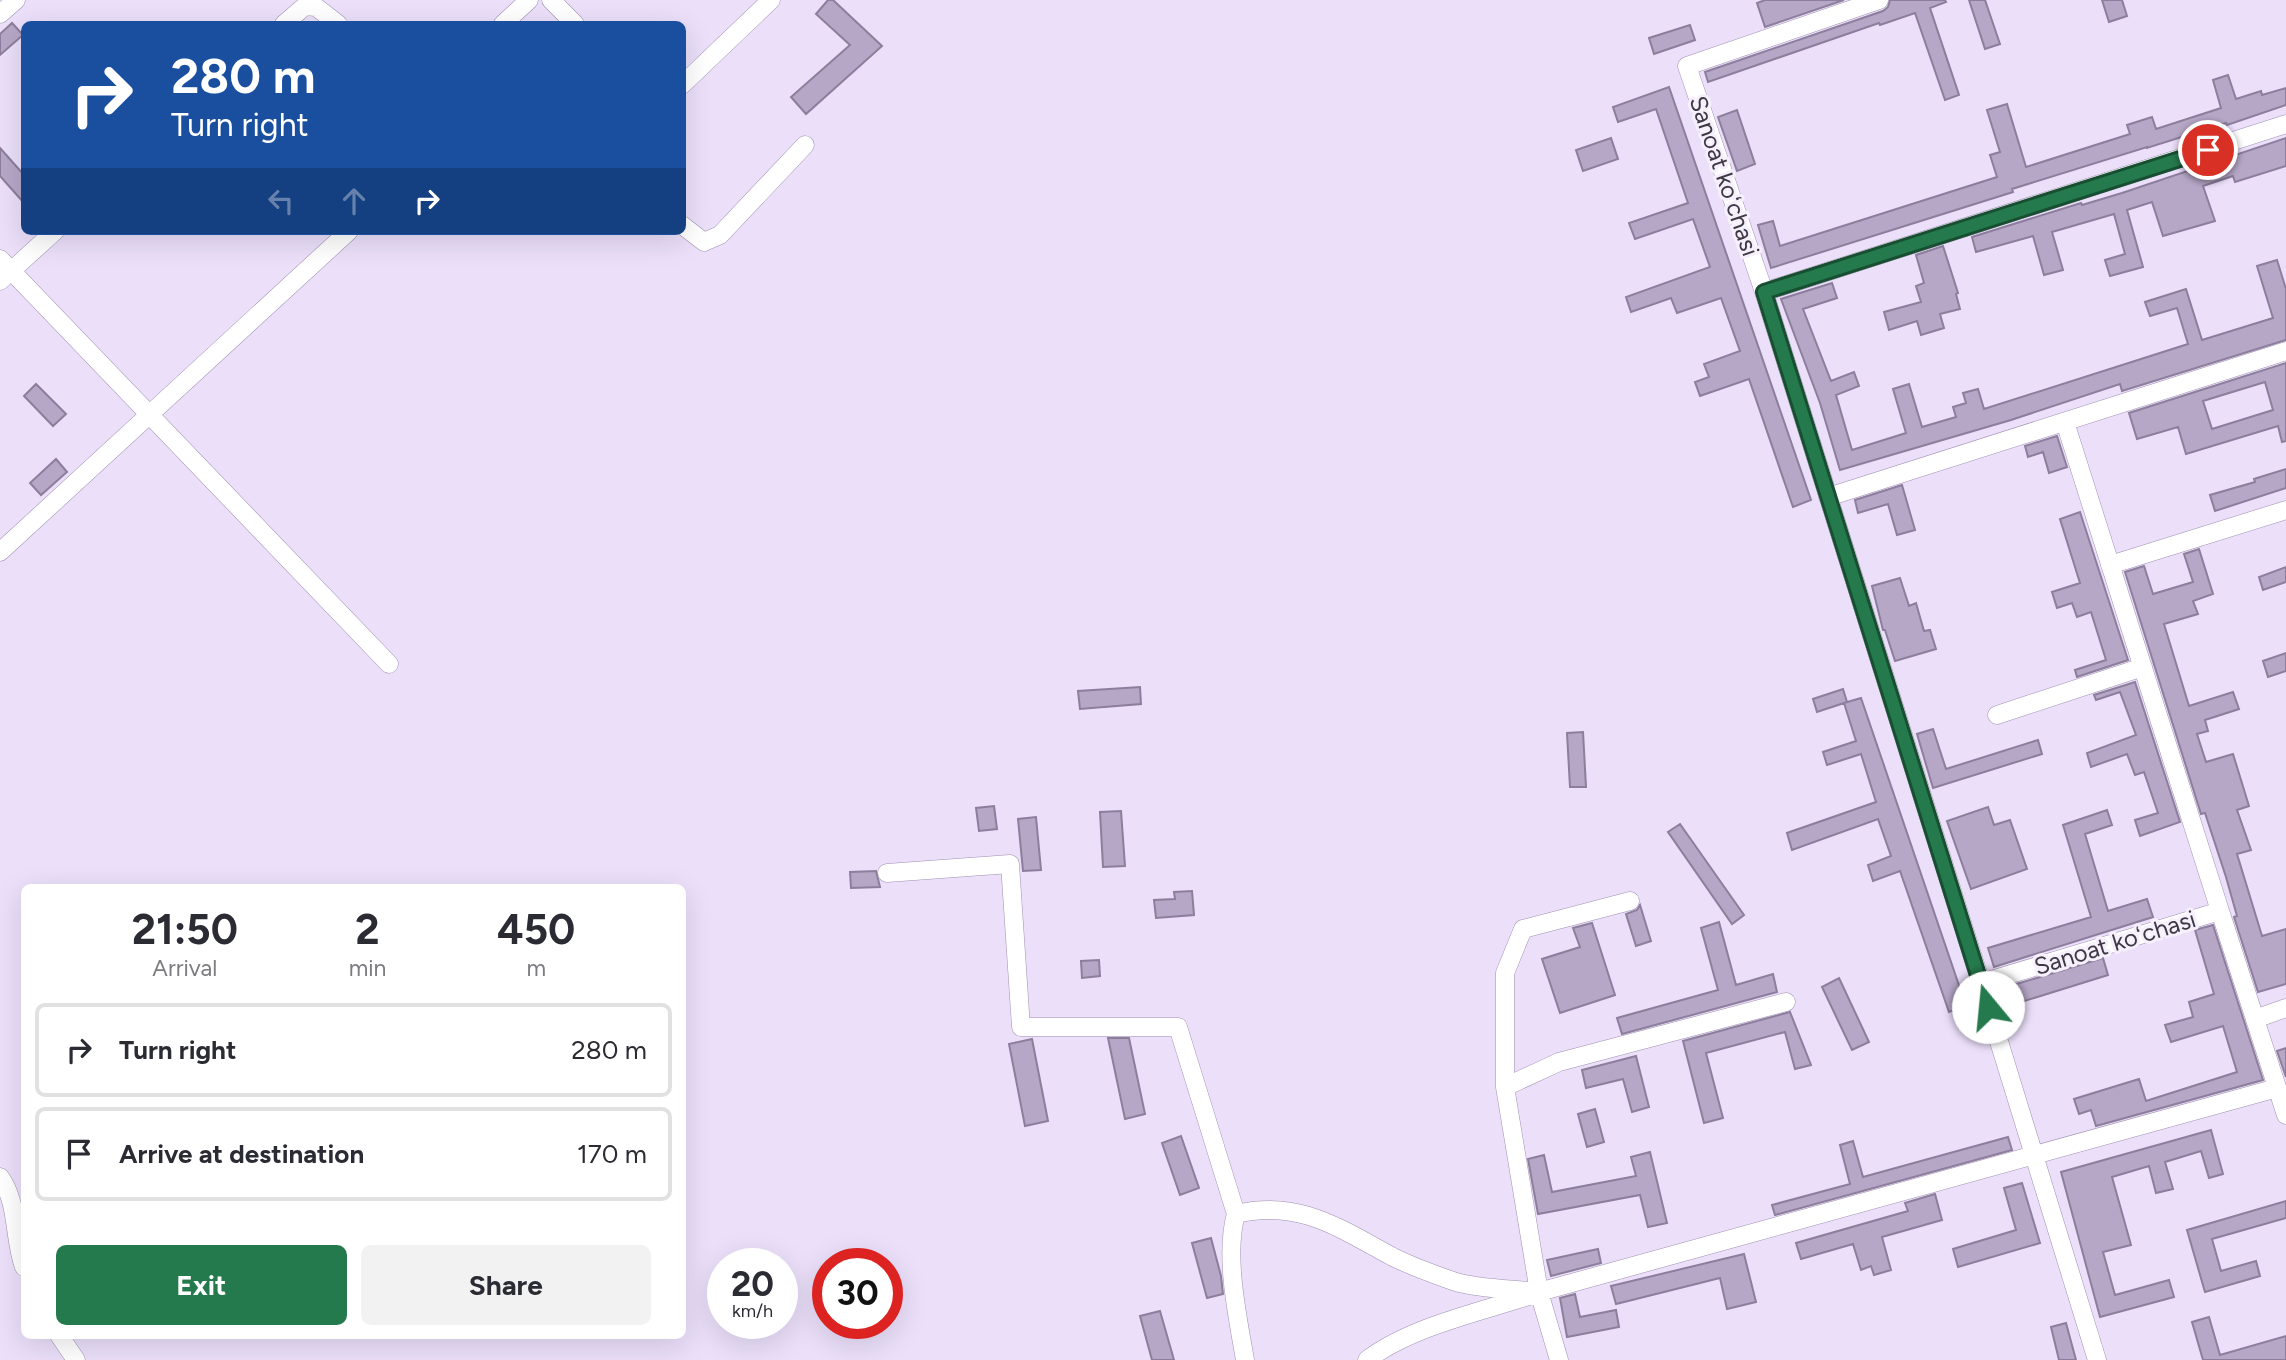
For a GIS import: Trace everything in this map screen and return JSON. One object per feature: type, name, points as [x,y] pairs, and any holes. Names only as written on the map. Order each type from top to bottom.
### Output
[{"type":"street","points":[[0,14],[16,0]]},
{"type":"street","points":[[506,21],[530,0]]},
{"type":"street","points":[[551,0],[572,21]]},
{"type":"street","points":[[686,81],[771,0]]},
{"type":"street","name":"Sanoat koʻchasi","points":[[1879,0],[1687,66],[1764,292],[1981,983],[2220,911],[2286,1115]]},
{"type":"street","points":[[287,21],[302,3],[316,8],[334,21]]},
{"type":"street","points":[[1764,292],[2286,124]]},
{"type":"street","points":[[686,228],[704,242],[720,234],[806,145]]},
{"type":"street","points":[[50,235],[4,270],[389,664]]},
{"type":"street","points":[[0,552],[345,235]]},
{"type":"street","points":[[1828,497],[2286,351]]},
{"type":"street","points":[[2065,422],[2220,911]]},
{"type":"street","points":[[2110,565],[2286,509]]},
{"type":"street","points":[[1997,715],[2143,667]]},
{"type":"street","points":[[887,873],[1010,864],[1021,1027],[1178,1027],[1236,1214],[1233,1225],[1233,1268],[1245,1360]]},
{"type":"street","points":[[1559,1360],[1539,1293],[1505,1087],[1505,974],[1523,929],[1630,901]]},
{"type":"street","points":[[1981,983],[2097,1360]]},
{"type":"street","points":[[1505,1087],[1559,1062],[1786,1002]]},
{"type":"street","points":[[2255,1019],[2286,1008]]},
{"type":"street","points":[[1367,1360],[1382,1348],[1409,1336],[1539,1293],[2277,1088]]},
{"type":"street","points":[[0,1177],[8,1189],[15,1213],[21,1259]]},
{"type":"street","points":[[1236,1214],[1258,1209],[1297,1212],[1334,1224],[1396,1258],[1456,1282],[1539,1293]]},
{"type":"street","points":[[62,1339],[76,1360]]},
{"type":"building","points":[[828,0],[833,0],[882,46],[806,114],[791,97],[850,45],[816,14]]},
{"type":"building","points":[[1765,0],[1844,0],[1765,27],[1757,3]]},
{"type":"building","points":[[1890,0],[1945,0],[1946,2],[1930,8],[1959,95],[1945,100],[1915,13],[1708,82],[1705,72],[1883,11]]},
{"type":"building","points":[[1969,0],[1985,0],[2000,44],[1985,49]]},
{"type":"building","points":[[2102,0],[2122,0],[2127,16],[2109,22]]},
{"type":"building","points":[[12,23],[21,33],[21,37],[0,55],[0,34]]},
{"type":"building","points":[[1690,25],[1695,40],[1654,54],[1649,38]]},
{"type":"building","points":[[2228,75],[2236,99],[2261,91],[2262,95],[2286,88],[2286,105],[2012,189],[2013,192],[1771,268],[1758,225],[1773,221],[1780,246],[1997,177],[1990,155],[2000,152],[1987,110],[2007,104],[2026,167],[2130,134],[2127,125],[2152,117],[2156,129],[2221,108],[2213,80]]},
{"type":"building","points":[[1669,87],[1811,500],[1793,507],[1749,379],[1700,396],[1695,382],[1709,377],[1704,364],[1740,351],[1721,298],[1677,313],[1671,298],[1631,312],[1626,297],[1710,267],[1693,219],[1635,239],[1629,223],[1688,203],[1656,109],[1618,122],[1613,107]]},
{"type":"building","points":[[1737,110],[1755,164],[1737,171],[1718,117]]},
{"type":"building","points":[[1611,138],[1618,159],[1583,171],[1576,150]]},
{"type":"building","points":[[2286,138],[2286,166],[2235,182],[2233,176],[2203,186],[2215,221],[2163,236],[2152,202],[2127,210],[2143,267],[2110,276],[2105,260],[2125,254],[2114,214],[2052,232],[2063,270],[2044,275],[2033,236],[1976,252],[1972,237],[2122,193]]},
{"type":"building","points":[[0,148],[21,172],[21,200],[0,176]]},
{"type":"building","points":[[1943,246],[1958,293],[1956,294],[1960,309],[1940,314],[1944,328],[1921,335],[1917,321],[1889,330],[1884,312],[1921,302],[1916,286],[1924,283],[1916,255]]},
{"type":"building","points":[[2277,260],[2286,289],[2286,340],[2122,391],[2120,384],[2011,420],[1840,470],[1820,403],[1781,299],[1832,283],[1837,298],[1803,309],[1831,381],[1854,372],[1859,386],[1836,395],[1852,450],[1906,433],[1893,389],[1909,384],[1922,427],[1956,417],[1953,407],[1966,403],[1963,393],[1978,389],[1984,409],[2188,344],[2177,308],[2150,316],[2145,302],[2186,289],[2202,340],[2273,318],[2257,266]]},
{"type":"building","points":[[2286,363],[2286,441],[2282,442],[2278,426],[2186,454],[2178,427],[2137,439],[2129,413]],"holes":[[[2265,382],[2273,410],[2212,429],[2203,401]]]},
{"type":"building","points":[[36,384],[66,414],[53,426],[24,396]]},
{"type":"building","points":[[2057,436],[2067,467],[2049,473],[2043,452],[2028,457],[2025,446]]},
{"type":"building","points":[[56,459],[67,472],[41,495],[30,483]]},
{"type":"building","points":[[2286,469],[2286,488],[2215,511],[2210,495],[2255,482],[2254,479]]},
{"type":"building","points":[[1902,485],[1915,530],[1897,535],[1888,504],[1858,513],[1855,500]]},
{"type":"building","points":[[2080,512],[2128,660],[2077,677],[2075,670],[2106,660],[2091,612],[2077,617],[2072,603],[2057,608],[2052,592],[2080,583],[2060,519]]},
{"type":"building","points":[[2199,549],[2213,594],[2193,601],[2198,614],[2164,624],[2189,706],[2233,692],[2239,709],[2205,720],[2208,731],[2197,734],[2206,762],[2233,754],[2249,806],[2237,810],[2251,850],[2237,854],[2262,936],[2286,929],[2286,984],[2258,992],[2234,917],[2237,916],[2226,877],[2205,813],[2201,814],[2125,572],[2144,566],[2153,594],[2193,582],[2184,554]]},
{"type":"building","points":[[2286,567],[2286,582],[2263,590],[2259,577]]},
{"type":"building","points":[[1900,578],[1909,606],[1916,603],[1924,631],[1930,630],[1936,649],[1895,661],[1883,630],[1872,586]]},
{"type":"building","points":[[2286,653],[2286,671],[2268,677],[2263,661]]},
{"type":"building","points":[[2135,682],[2180,822],[2140,836],[2135,820],[2158,813],[2144,772],[2135,775],[2127,754],[2091,767],[2087,753],[2136,735],[2120,692],[2096,700],[2094,695]]},
{"type":"building","points":[[1140,687],[1141,704],[1080,709],[1078,691]]},
{"type":"building","points":[[1843,689],[1847,702],[1817,712],[1813,699]]},
{"type":"building","points":[[1861,698],[1966,1006],[1949,1012],[1900,871],[1873,881],[1868,865],[1891,856],[1878,819],[1792,850],[1787,833],[1876,802],[1861,754],[1827,765],[1823,752],[1856,741],[1844,703]]},
{"type":"building","points":[[1933,729],[1946,769],[2038,740],[2042,754],[1933,788],[1917,734]]},
{"type":"building","points":[[1583,732],[1586,787],[1570,787],[1567,733]]},
{"type":"building","points":[[994,806],[997,829],[979,831],[976,808]]},
{"type":"building","points":[[1988,807],[1994,825],[2010,820],[2027,869],[1971,889],[1947,821]]},
{"type":"building","points":[[2107,810],[2112,825],[2085,834],[2108,911],[2147,899],[2153,917],[1994,967],[1988,948],[2091,917],[2063,825]]},
{"type":"building","points":[[1121,811],[1125,866],[1103,867],[1100,812]]},
{"type":"building","points":[[1036,817],[1041,870],[1023,871],[1018,819]]},
{"type":"building","points":[[1680,824],[1744,915],[1732,924],[1668,832]]},
{"type":"building","points":[[876,871],[880,887],[851,888],[850,872]]},
{"type":"building","points":[[1192,891],[1194,915],[1156,918],[1154,900],[1175,899],[1174,892]]},
{"type":"building","points":[[1640,905],[1651,941],[1636,946],[1626,914],[1637,910]]},
{"type":"building","points":[[1719,922],[1736,985],[1773,974],[1777,992],[1622,1034],[1617,1018],[1718,990],[1701,928]]},
{"type":"building","points":[[1592,923],[1615,995],[1560,1013],[1542,959],[1580,947],[1573,928]]},
{"type":"building","points":[[2213,925],[2263,1080],[2096,1126],[2091,1110],[2079,1114],[2074,1099],[2139,1079],[2146,1101],[2237,1072],[2223,1026],[2171,1042],[2165,1025],[2193,1017],[2189,1002],[2214,994],[2195,930]]},
{"type":"building","points":[[2103,958],[2108,975],[2005,1007],[2000,989]]},
{"type":"building","points":[[1099,960],[1100,976],[1082,978],[1081,961]]},
{"type":"building","points":[[1839,978],[1869,1042],[1852,1050],[1822,987]]},
{"type":"building","points":[[1790,1012],[1811,1065],[1795,1069],[1785,1032],[1706,1053],[1723,1118],[1704,1123],[1683,1041]]},
{"type":"building","points":[[1108,1038],[1129,1038],[1145,1114],[1125,1119]]},
{"type":"building","points":[[1032,1039],[1048,1121],[1025,1126],[1009,1044]]},
{"type":"building","points":[[2286,1048],[2286,1077],[2277,1051]]},
{"type":"building","points":[[1636,1056],[1649,1107],[1632,1112],[1623,1079],[1586,1088],[1582,1070]]},
{"type":"building","points":[[1595,1109],[1604,1142],[1587,1147],[1578,1114]]},
{"type":"building","points":[[2211,1130],[2223,1174],[2209,1178],[2201,1151],[2165,1162],[2173,1189],[2156,1193],[2149,1166],[2112,1177],[2131,1245],[2103,1252],[2115,1295],[2169,1280],[2174,1297],[2100,1317],[2061,1172]]},
{"type":"building","points":[[1181,1136],[1199,1188],[1180,1195],[1162,1143]]},
{"type":"building","points":[[2008,1137],[2012,1150],[1775,1215],[1772,1205],[1850,1184],[1840,1145],[1853,1141],[1863,1177]]},
{"type":"building","points":[[1650,1152],[1667,1223],[1648,1227],[1640,1195],[1538,1214],[1528,1159],[1544,1155],[1552,1192],[1636,1176],[1631,1157]]},
{"type":"building","points":[[2022,1183],[2040,1243],[1958,1267],[1953,1249],[2016,1230],[2004,1188]]},
{"type":"building","points":[[1935,1194],[1942,1220],[1882,1237],[1891,1270],[1874,1275],[1871,1266],[1861,1270],[1853,1244],[1801,1259],[1796,1243],[1908,1211],[1905,1203]]},
{"type":"building","points":[[2286,1201],[2286,1218],[2212,1239],[2221,1271],[2256,1261],[2260,1276],[2205,1292],[2187,1230]]},
{"type":"building","points":[[1211,1238],[1223,1294],[1207,1298],[1192,1243]]},
{"type":"building","points":[[1598,1249],[1601,1263],[1551,1276],[1547,1260]]},
{"type":"building","points":[[1744,1254],[1756,1302],[1727,1309],[1720,1278],[1616,1304],[1611,1286]]},
{"type":"building","points":[[1575,1294],[1580,1317],[1616,1310],[1619,1327],[1567,1337],[1560,1298]]},
{"type":"building","points":[[1160,1311],[1174,1360],[1152,1360],[1140,1316]]},
{"type":"building","points":[[2209,1317],[2220,1355],[2286,1336],[2286,1360],[2203,1360],[2192,1322]]},
{"type":"building","points":[[2066,1323],[2076,1360],[2059,1360],[2051,1327]]},
{"type":"route","points":[[1988,1007],[1764,292],[2208,150]]}]
